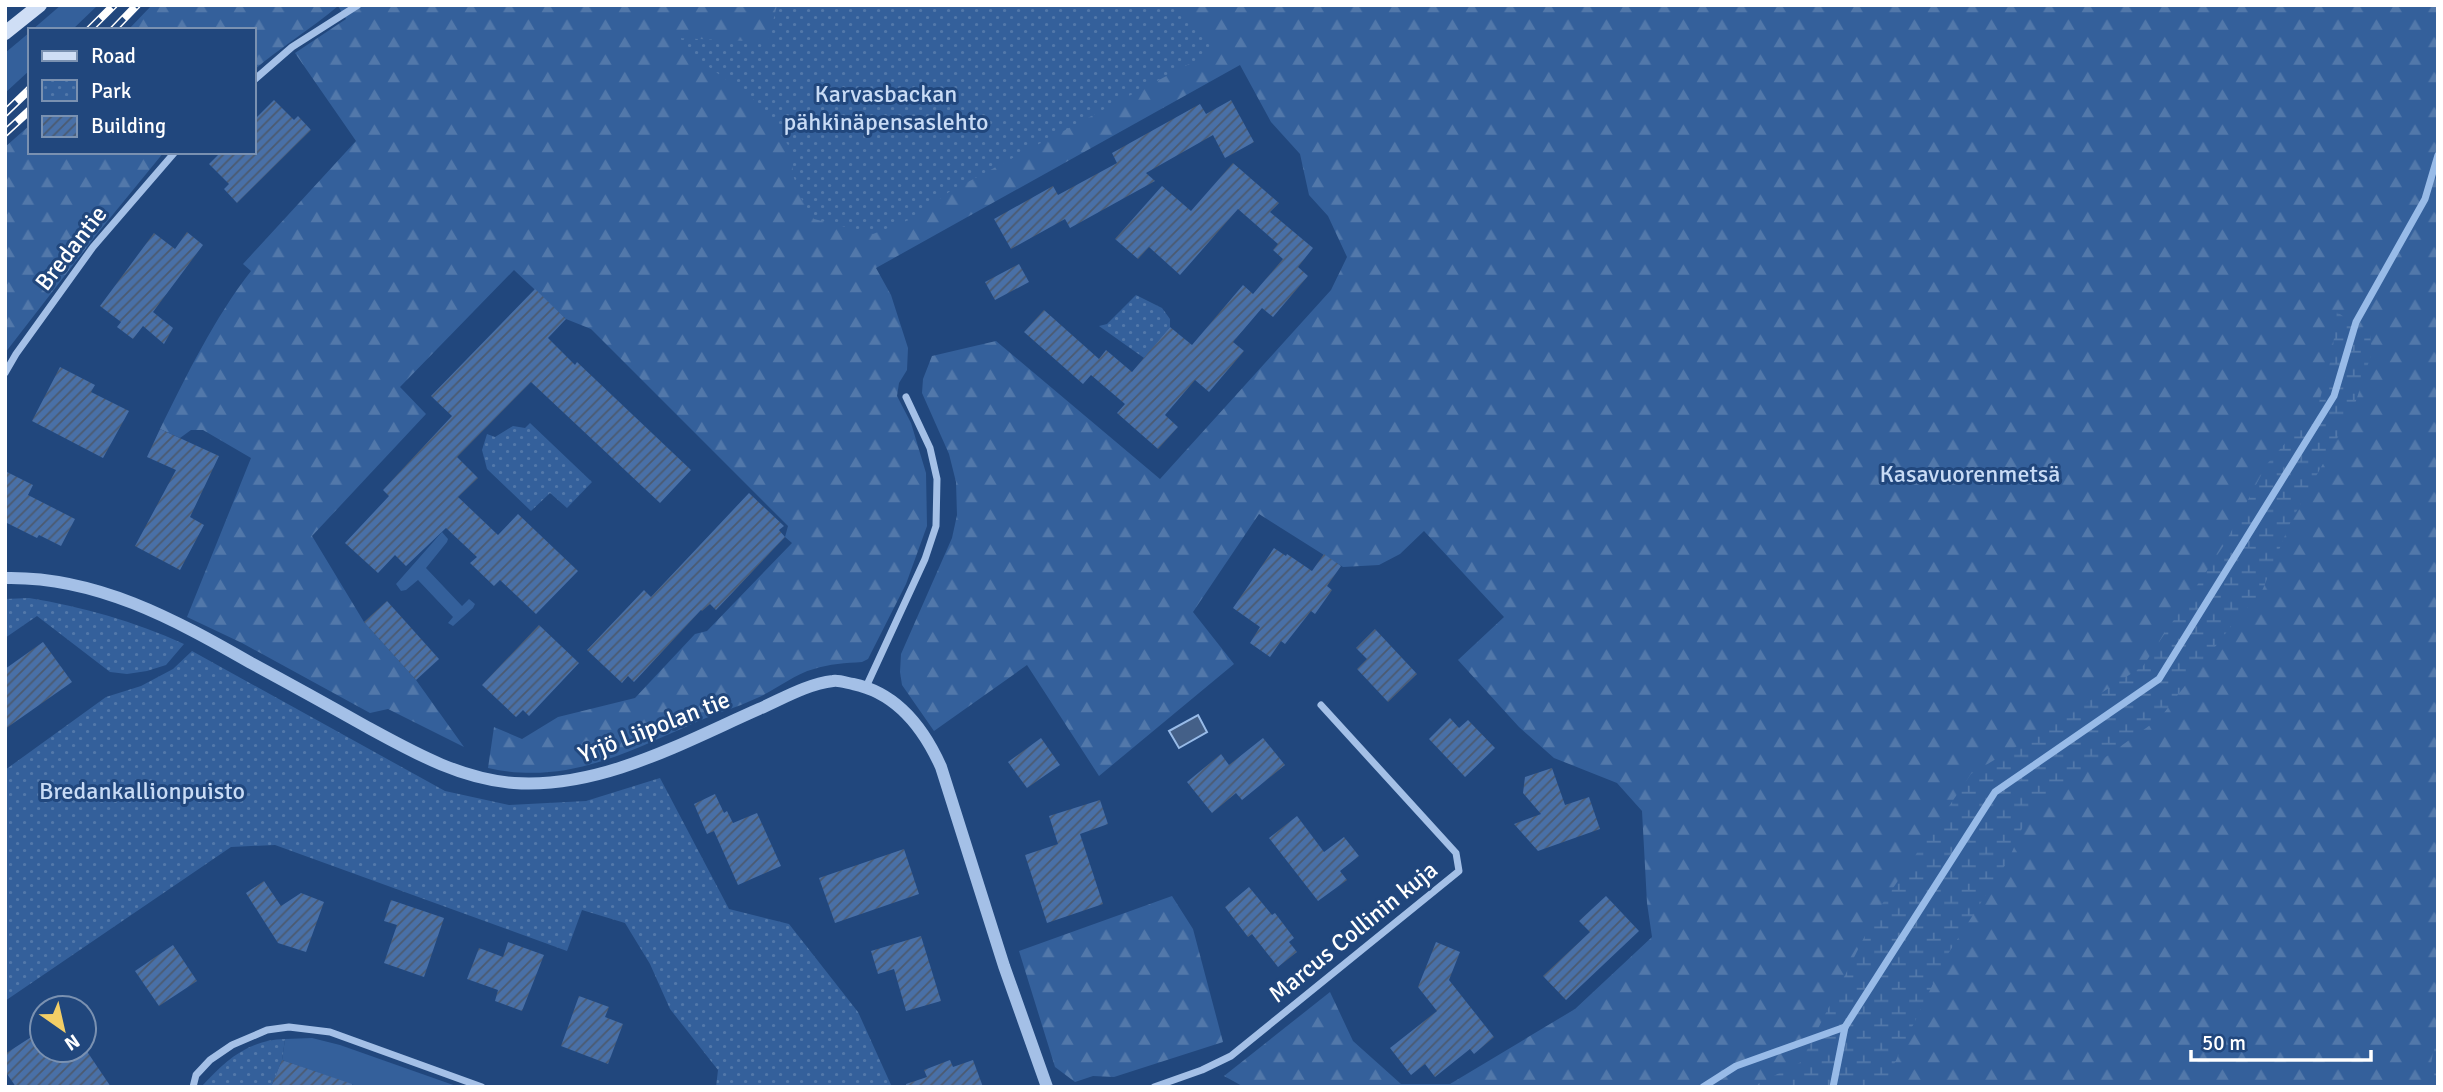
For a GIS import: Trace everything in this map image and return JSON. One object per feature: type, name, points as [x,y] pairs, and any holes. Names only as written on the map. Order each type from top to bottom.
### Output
[{"type":"main road","points":[[5,33],[40,5]]},
{"type":"street","points":[[256,78],[292,47],[358,5]]},
{"type":"street","name":"Bredantie","points":[[5,373],[93,247],[173,154]]},
{"type":"street","points":[[866,687],[925,559],[936,526],[937,479],[930,448],[906,397]]},
{"type":"street","name":"Yrjö Liipolan tie","points":[[5,578],[53,580],[124,598],[196,632],[388,738],[455,771],[513,783],[554,783],[598,775],[675,746],[807,688],[834,681],[866,687],[894,701],[915,721],[930,741],[941,767],[1004,966],[1046,1087]]},
{"type":"street","name":"Marcus Collinin kuja","points":[[1154,1087],[1202,1070],[1231,1056],[1459,871],[1456,853],[1321,705]]},
{"type":"street","points":[[193,1087],[196,1075],[210,1060],[232,1045],[267,1030],[289,1027],[330,1032],[482,1087]]},
{"type":"green space","points":[[61,5],[98,5],[74,28],[34,28]]},
{"type":"green space","name":"Kasavuorenmetsä","points":[[152,5],[2438,5],[2438,1087],[1244,1087],[1224,1076],[1330,992],[1353,1041],[1401,1084],[1450,1084],[1575,1009],[1652,937],[1647,903],[1642,811],[1617,783],[1554,758],[1519,727],[1458,660],[1504,617],[1424,531],[1400,554],[1379,565],[1343,567],[1259,514],[1193,612],[1234,664],[1099,776],[1027,665],[934,731],[902,685],[901,654],[952,538],[957,515],[956,482],[949,454],[922,393],[923,379],[932,356],[996,341],[1160,479],[1331,290],[1347,257],[1328,216],[1309,195],[1300,154],[1271,122],[1240,65],[876,268],[891,295],[908,348],[907,370],[899,383],[897,396],[911,423],[926,473],[927,526],[906,584],[868,659],[807,671],[749,702],[593,764],[543,773],[488,768],[494,727],[522,739],[558,717],[635,698],[695,634],[707,631],[792,543],[785,537],[788,526],[591,329],[566,319],[514,270],[400,387],[426,414],[312,536],[364,622],[416,680],[464,747],[388,709],[370,713],[242,643],[187,617],[251,458],[203,430],[191,430],[180,438],[160,429],[213,327],[251,271],[243,264],[356,141],[295,53],[346,19],[338,6],[256,68],[256,28],[130,28]]},
{"type":"green space","name":"Karvasbackan pähkinäpensaslehto","points":[[777,5],[1178,5],[1217,49],[949,192],[914,218],[873,234],[814,219],[801,198],[793,175],[793,152],[757,102],[702,62],[676,38],[768,42]]},
{"type":"green space","points":[[28,34],[28,72],[5,93],[5,53]]},
{"type":"green space","points":[[28,127],[28,154],[162,154],[5,353],[5,147]]},
{"type":"green space","points":[[1136,295],[1162,308],[1170,319],[1170,327],[1144,358],[1099,326],[1107,324]]},
{"type":"green space","points":[[2337,312],[2370,335],[2372,352],[2353,410],[2291,521],[2262,591],[2160,718],[2029,812],[2009,859],[1946,957],[1883,1087],[1752,1087],[1801,1062],[1878,910],[1971,774],[2143,666],[2224,545],[2267,464],[2318,406],[2332,355]]},
{"type":"green space","points":[[530,423],[592,482],[567,508],[550,493],[531,511],[487,469],[482,450],[487,434],[495,437],[513,426],[525,428]]},
{"type":"green space","points":[[442,532],[448,539],[447,542],[426,568],[462,606],[469,599],[475,604],[453,626],[448,623],[453,617],[418,580],[401,591],[396,584]]},
{"type":"green space","points":[[29,598],[108,616],[184,644],[166,665],[127,674],[110,672],[37,616],[5,638],[5,599]]},
{"type":"green space","name":"Bredankallionpuisto","points":[[192,651],[445,791],[509,805],[586,801],[660,778],[729,909],[789,924],[858,1012],[892,1087],[716,1087],[718,1070],[670,1009],[650,964],[625,923],[582,910],[567,951],[275,845],[231,847],[5,1001],[5,770],[106,697],[141,686],[173,669]]},
{"type":"green space","points":[[1172,896],[1193,929],[1223,1042],[1114,1077],[1093,1076],[1075,1082],[1055,1067],[1019,951]]},
{"type":"green space","points":[[2438,1024],[2438,1087],[2427,1087]]},
{"type":"green space","points":[[312,1038],[340,1045],[459,1087],[359,1087],[282,1060],[285,1039]]},
{"type":"green space","points":[[285,1039],[282,1060],[271,1087],[201,1087],[228,1061],[248,1048],[271,1040]]},
{"type":"shaded area","points":[[1198,715],[1207,732],[1179,748],[1169,731]]},
{"type":"building","points":[[274,100],[294,120],[298,116],[311,130],[237,203],[224,189],[229,184],[209,164],[219,154],[256,154],[256,118]]},
{"type":"building","points":[[1231,100],[1254,142],[1225,158],[1213,135],[1146,173],[1155,181],[1070,228],[1065,219],[1011,249],[994,219],[1053,186],[1058,195],[1117,163],[1112,153],[1200,104],[1206,114]]},
{"type":"building","points":[[1233,163],[1279,203],[1270,212],[1313,248],[1298,267],[1308,276],[1273,317],[1262,308],[1233,342],[1244,351],[1209,392],[1195,380],[1165,415],[1178,427],[1158,449],[1117,413],[1125,404],[1091,375],[1083,384],[1024,332],[1044,310],[1099,359],[1106,350],[1132,372],[1170,327],[1192,345],[1243,285],[1253,294],[1283,259],[1273,250],[1278,244],[1238,209],[1180,275],[1149,247],[1138,259],[1115,239],[1162,186],[1191,211]]},
{"type":"building","points":[[187,232],[203,245],[153,312],[173,328],[164,344],[143,326],[133,339],[117,327],[121,322],[100,306],[154,233],[175,249]]},
{"type":"building","points":[[1019,264],[1029,282],[995,300],[985,282]]},
{"type":"building","points":[[535,289],[566,319],[548,338],[691,470],[660,503],[531,382],[457,457],[478,478],[458,497],[498,535],[518,514],[578,571],[536,614],[500,580],[494,586],[470,563],[477,557],[446,528],[406,566],[395,555],[378,573],[345,543],[389,496],[383,490],[452,416],[431,396]]},
{"type":"building","points":[[60,367],[95,385],[91,392],[129,411],[103,458],[32,421]]},
{"type":"building","points":[[160,429],[219,456],[190,517],[204,525],[180,570],[135,546],[176,470],[147,457]]},
{"type":"building","points":[[5,471],[33,485],[28,495],[75,519],[61,546],[39,535],[37,538],[5,522]]},
{"type":"building","points":[[749,493],[784,526],[779,530],[785,537],[716,610],[710,604],[701,610],[634,682],[628,676],[622,683],[587,650],[644,590],[651,597]]},
{"type":"building","points":[[1274,548],[1312,571],[1324,554],[1341,566],[1327,586],[1332,590],[1315,614],[1311,611],[1285,644],[1281,641],[1270,657],[1250,643],[1260,627],[1233,608]]},
{"type":"building","points":[[387,601],[439,659],[416,680],[364,622]]},
{"type":"building","points":[[539,625],[579,663],[529,716],[523,710],[516,717],[482,685]]},
{"type":"building","points":[[1375,629],[1417,674],[1388,702],[1357,669],[1367,659],[1356,648]]},
{"type":"building","points":[[43,642],[72,682],[5,729],[5,669]]},
{"type":"building","points":[[1450,718],[1459,728],[1468,720],[1495,748],[1465,777],[1429,739]]},
{"type":"building","points":[[1041,738],[1060,765],[1027,788],[1008,762]]},
{"type":"building","points":[[1263,738],[1285,765],[1242,800],[1236,793],[1212,813],[1187,782],[1221,754],[1229,765]]},
{"type":"building","points":[[1552,768],[1565,805],[1589,797],[1600,829],[1538,851],[1514,824],[1541,814],[1523,793],[1525,777]]},
{"type":"building","points":[[715,794],[724,813],[727,811],[733,823],[757,813],[781,866],[738,885],[714,831],[707,834],[694,804]]},
{"type":"building","points":[[1100,800],[1108,824],[1080,834],[1103,904],[1047,923],[1025,855],[1058,844],[1049,816]]},
{"type":"building","points":[[1297,816],[1324,852],[1344,837],[1359,856],[1340,871],[1347,880],[1318,901],[1269,838]]},
{"type":"building","points":[[904,849],[919,894],[835,923],[819,878]]},
{"type":"building","points":[[264,881],[281,906],[301,893],[324,902],[306,952],[278,943],[246,893]]},
{"type":"building","points":[[1249,887],[1272,915],[1275,913],[1294,938],[1289,942],[1297,952],[1278,967],[1252,934],[1248,937],[1225,907]]},
{"type":"building","points":[[1606,896],[1639,931],[1566,1000],[1543,976],[1590,932],[1579,921]]},
{"type":"building","points":[[391,900],[444,918],[424,977],[384,963],[397,925],[384,921]]},
{"type":"building","points":[[921,936],[941,1001],[906,1011],[894,969],[878,974],[871,951]]},
{"type":"building","points":[[508,942],[544,955],[522,1011],[495,1001],[498,990],[467,979],[479,948],[503,957]]},
{"type":"building","points":[[1436,942],[1460,952],[1449,980],[1494,1037],[1474,1054],[1470,1049],[1435,1077],[1425,1064],[1411,1075],[1390,1048],[1437,1011],[1418,987]]},
{"type":"building","points":[[173,945],[197,981],[159,1006],[135,971]]},
{"type":"building","points":[[579,996],[609,1007],[605,1017],[623,1024],[608,1064],[561,1046]]},
{"type":"building","points":[[28,1039],[28,1064],[95,1064],[111,1087],[16,1087],[5,1071],[5,1054]]},
{"type":"building","points":[[282,1060],[352,1084],[352,1087],[271,1087]]},
{"type":"building","points":[[950,1060],[953,1067],[973,1060],[983,1087],[906,1087],[906,1084],[927,1077],[924,1070]]},
{"type":"waterway","points":[[1833,1087],[1845,1027],[1995,792],[2159,679],[2334,396],[2356,322],[2425,199],[2438,155]]},
{"type":"waterway","points":[[1703,1087],[1736,1066],[1845,1027]]},
{"type":"railway","points":[[91,28],[114,5]]},
{"type":"railway","points":[[115,28],[137,5]]},
{"type":"railway","points":[[5,113],[28,91]]},
{"type":"railway","points":[[5,133],[28,112]]}]
